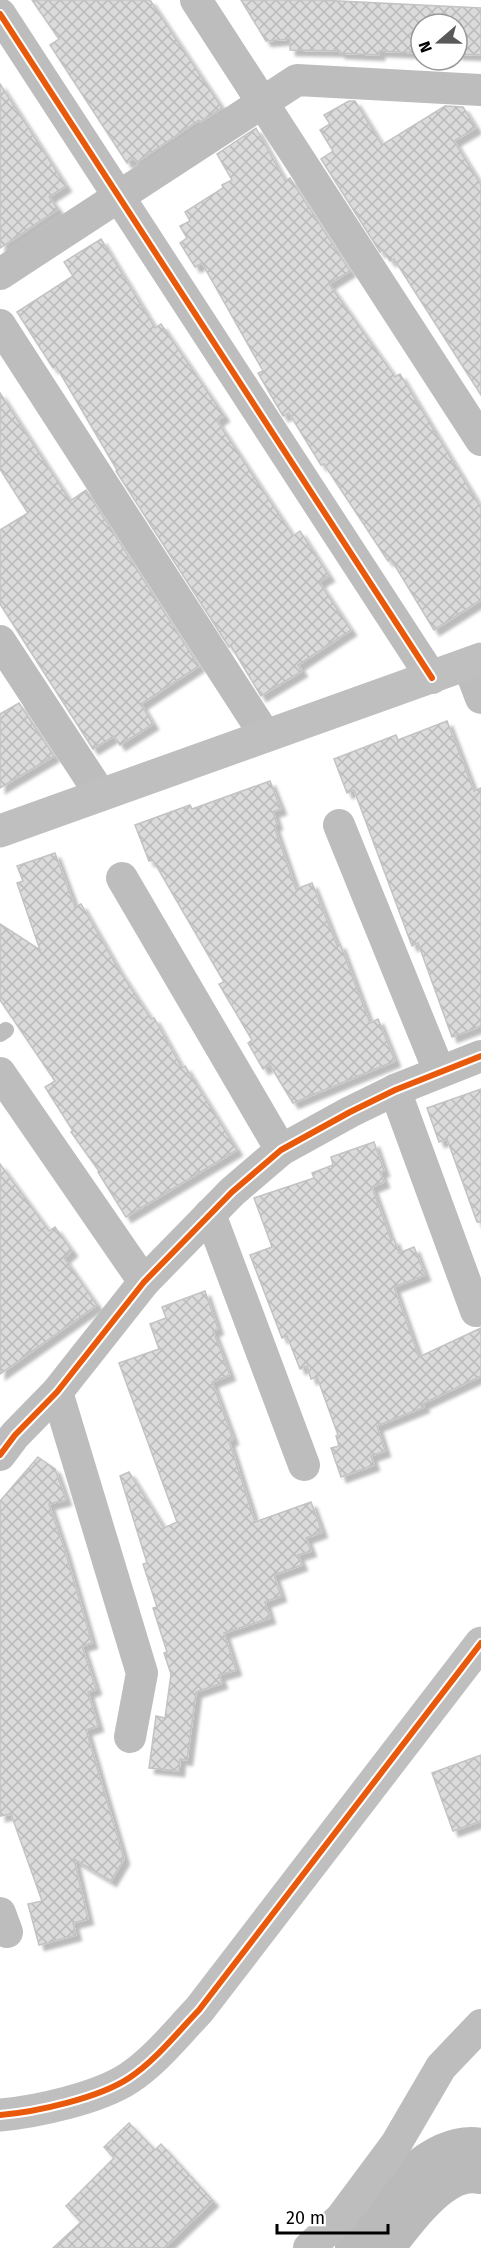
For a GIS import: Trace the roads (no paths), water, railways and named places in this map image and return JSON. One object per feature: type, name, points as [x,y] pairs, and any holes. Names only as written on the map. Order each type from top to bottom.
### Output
[{"type":"street","points":[[196,0],[481,440]]},
{"type":"street","points":[[0,14],[120,195],[432,678]]},
{"type":"street","points":[[0,274],[297,80],[481,91]]},
{"type":"street","points":[[0,325],[265,735]]},
{"type":"street","points":[[0,641],[101,795]]},
{"type":"street","points":[[0,831],[475,661],[481,698]]},
{"type":"street","points":[[339,825],[439,1071]]},
{"type":"street","points":[[122,878],[282,1149]]},
{"type":"street","points":[[5,1435],[57,1392],[144,1282],[232,1192],[282,1149],[395,1090],[481,1056]]},
{"type":"street","points":[[0,1073],[144,1282]]},
{"type":"street","points":[[395,1090],[476,1311]]},
{"type":"street","points":[[210,1215],[304,1465]]},
{"type":"street","points":[[57,1392],[142,1672],[130,1737]]},
{"type":"street","points":[[0,2115],[20,2113],[84,2098],[128,2078],[163,2048],[199,2010],[481,1643]]},
{"type":"street","points":[[309,2248],[341,2218],[396,2144],[441,2067],[481,2025]]},
{"type":"waterway","points":[[368,2248],[402,2204],[431,2176],[447,2166],[464,2161],[481,2161]]}]
